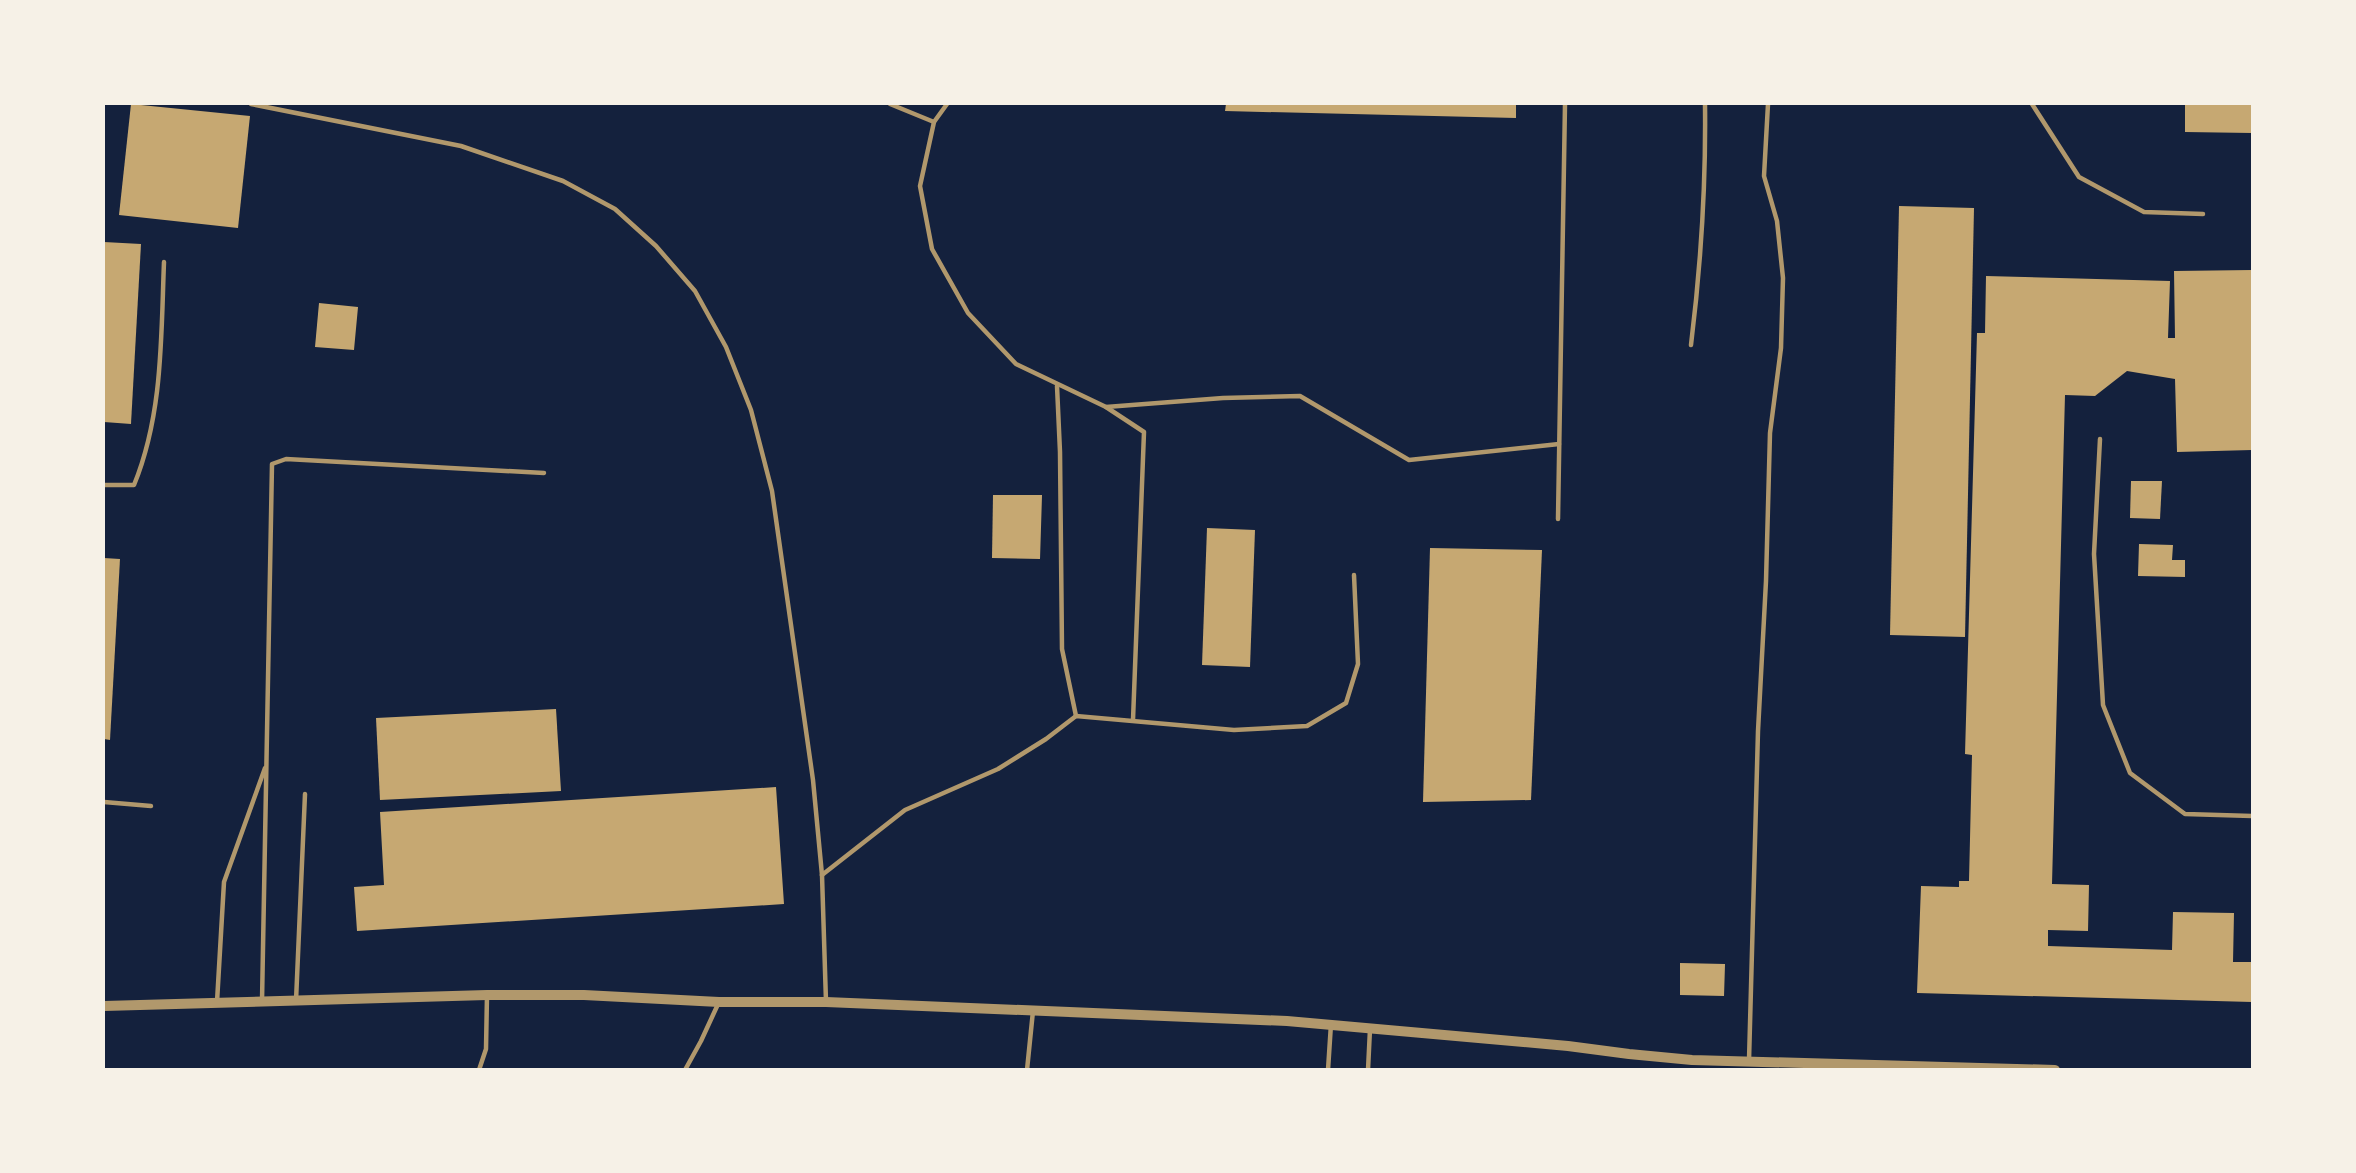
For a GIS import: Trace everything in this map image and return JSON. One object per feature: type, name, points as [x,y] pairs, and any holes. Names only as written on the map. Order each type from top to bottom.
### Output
[{"type":"street","points":[[104,1006],[488,994],[584,995],[719,1002],[826,1002],[1331,1024],[1692,1060],[2055,1070]]},
{"type":"lane","points":[[251,104],[461,146],[563,181],[615,209],[656,246],[695,291],[726,346],[751,410],[772,491],[813,780],[822,875],[826,1002]]},
{"type":"lane","points":[[890,104],[934,122]]},
{"type":"lane","points":[[947,104],[934,122],[920,186],[932,249],[968,314],[1016,364],[1057,386],[1106,407],[1144,432],[1133,720]]},
{"type":"lane","points":[[1558,519],[1565,104]]},
{"type":"lane","points":[[1691,345],[1700,272],[1706,169],[1705,104]]},
{"type":"lane","points":[[1749,1061],[1758,730],[1766,581],[1770,433],[1781,348],[1784,279],[1777,221],[1764,176],[1768,104]]},
{"type":"lane","points":[[2032,104],[2079,177],[2144,212],[2203,214]]},
{"type":"lane","points":[[104,485],[134,485],[141,467],[159,390],[164,262]]},
{"type":"lane","points":[[1057,386],[1062,649],[1076,716]]},
{"type":"lane","points":[[1106,407],[1223,398],[1300,396],[1409,460],[1559,444]]},
{"type":"lane","points":[[2100,439],[2094,554],[2103,705],[2130,773],[2185,814],[2253,816]]},
{"type":"lane","points":[[262,1002],[272,465],[286,459],[544,473]]},
{"type":"lane","points":[[822,875],[905,810],[998,769],[1046,740],[1076,716],[1234,729],[1307,726],[1346,703],[1358,664],[1354,575]]},
{"type":"lane","points":[[216,1004],[224,882],[267,763]]},
{"type":"lane","points":[[296,1001],[305,794]]},
{"type":"lane","points":[[104,802],[151,806]]},
{"type":"lane","points":[[479,1070],[486,1049],[488,994]]},
{"type":"lane","points":[[685,1070],[719,1002]]},
{"type":"lane","points":[[1027,1070],[1033,1011]]},
{"type":"lane","points":[[1328,1070],[1331,1024]]},
{"type":"lane","points":[[1368,1070],[1370,1029]]},
{"type":"building","points":[[131,104],[250,116],[238,228],[119,215]]},
{"type":"building","points":[[1226,104],[1516,104],[1516,118],[1225,111]]},
{"type":"building","points":[[2185,104],[2252,104],[2252,133],[2185,132]]},
{"type":"building","points":[[1899,206],[1974,208],[1965,637],[1890,635]]},
{"type":"building","points":[[104,242],[141,244],[131,424],[104,422]]},
{"type":"building","points":[[2252,270],[2252,450],[2177,452],[2175,379],[2127,371],[2095,396],[2065,395],[2052,884],[2089,885],[2088,931],[2048,930],[2048,946],[2172,950],[2173,912],[2234,913],[2233,962],[2252,962],[2252,1002],[1917,993],[1921,886],[1959,887],[1959,881],[1969,881],[1972,755],[1965,754],[1977,333],[1985,333],[1986,276],[2170,281],[2168,338],[2175,338],[2174,271]]},
{"type":"building","points":[[319,303],[358,307],[354,350],[315,347]]},
{"type":"building","points":[[2131,481],[2162,481],[2160,519],[2130,518]]},
{"type":"building","points":[[993,495],[1042,495],[1040,559],[992,558]]},
{"type":"building","points":[[1207,528],[1255,530],[1250,667],[1202,665]]},
{"type":"building","points":[[2139,544],[2173,545],[2172,560],[2185,560],[2185,577],[2138,576]]},
{"type":"building","points":[[1430,548],[1542,550],[1531,800],[1423,802]]},
{"type":"building","points":[[104,558],[120,559],[110,740],[104,739]]},
{"type":"building","points":[[556,709],[561,791],[380,800],[376,718]]},
{"type":"building","points":[[776,787],[784,904],[357,931],[354,887],[384,885],[380,812]]},
{"type":"building","points":[[1680,963],[1725,964],[1724,996],[1680,995]]}]
